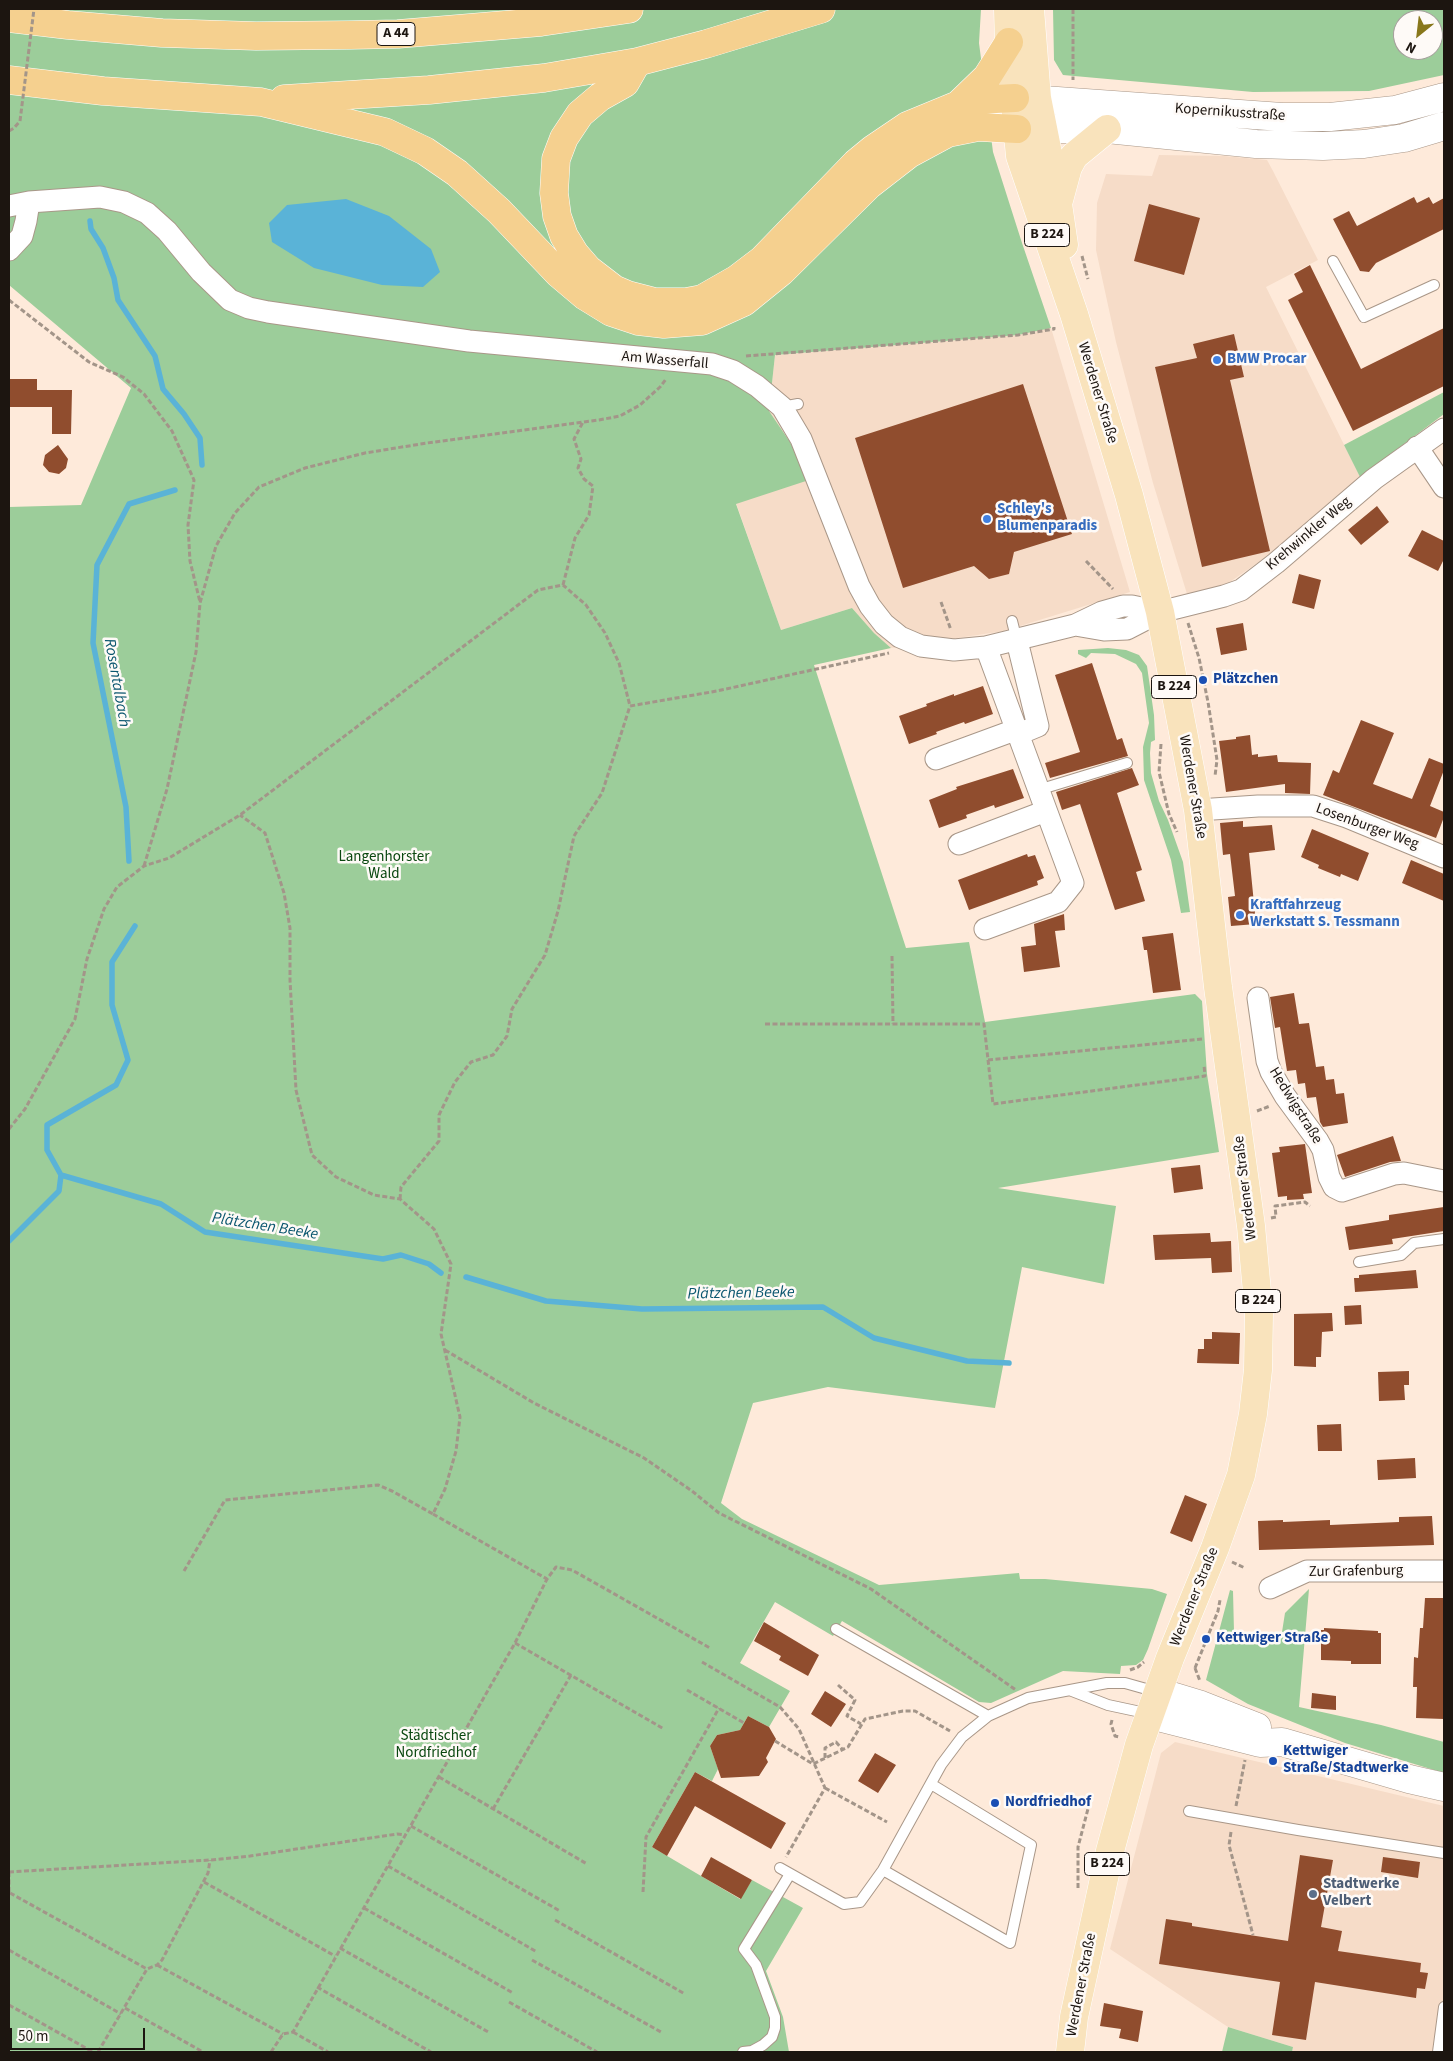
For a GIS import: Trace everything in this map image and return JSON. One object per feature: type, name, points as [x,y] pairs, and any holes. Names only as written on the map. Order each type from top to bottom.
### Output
[{"type":"highway","name":"A 44","points":[[9,18],[162,33],[256,36],[350,35],[398,34],[542,22],[629,9]]},
{"type":"highway","points":[[261,102],[298,97],[429,90],[544,78],[637,62],[747,33],[821,9]]},
{"type":"highway","points":[[958,105],[988,77],[1009,42]]},
{"type":"highway","points":[[637,62],[625,83],[600,97],[580,114],[564,138],[556,158],[554,193],[557,216],[564,236],[575,254],[588,269],[614,289],[655,302],[686,302],[702,299],[721,290],[762,260],[856,163],[907,126],[958,105],[976,100],[1026,98]]},
{"type":"highway","points":[[9,80],[103,91],[261,102],[384,132],[425,151],[457,173],[499,211],[559,274],[585,296],[611,312],[638,321],[664,324],[702,321],[744,302],[781,272],[869,185],[909,154],[948,133],[978,127],[1030,129]]},
{"type":"main road","name":"Werdener Straße","points":[[1008,9],[1009,42],[1026,98],[1030,129],[1058,204],[1064,321]]},
{"type":"main road","name":"Werdener Straße","points":[[1026,98],[1030,9]]},
{"type":"main road","name":"Werdener Straße","points":[[1030,129],[1020,156],[1064,321],[1172,610],[1198,810],[1218,988],[1251,1226],[1259,1314],[1258,1370],[1253,1414],[1241,1475],[1215,1548],[1170,1658],[1139,1744],[1110,1851],[1074,2017],[1070,2052]]},
{"type":"main road","points":[[1058,204],[1068,167],[1074,156],[1107,129]]},
{"type":"street","name":"Kopernikusstraße","points":[[1026,98],[1282,117],[1330,117],[1395,110],[1444,97]]},
{"type":"street","name":"Kopernikusstraße","points":[[1030,129],[1107,129],[1256,144],[1323,146],[1364,144],[1404,138],[1444,126]]},
{"type":"street","name":"Am Wasserfall","points":[[19,204],[100,197],[124,202],[147,213],[201,272],[230,300],[249,308],[469,341],[712,364],[733,371],[790,405],[859,586],[870,606],[884,624],[900,637],[921,646],[954,650],[986,647],[1014,631],[1075,625],[1102,612],[1123,606],[1172,610]]},
{"type":"street","points":[[9,250],[22,236],[26,221],[19,204]]},
{"type":"street","name":"Krehwinkler Weg","points":[[1172,610],[1241,590],[1276,563],[1374,479],[1444,429]]},
{"type":"street","points":[[1417,447],[1444,487]]},
{"type":"street","points":[[936,759],[1016,730],[1026,731],[1038,726],[1014,631]]},
{"type":"street","points":[[985,929],[1058,902],[1073,883],[986,647]]},
{"type":"street","name":"Losenburger Weg","points":[[1198,810],[1258,806],[1313,806],[1348,817],[1444,857]]},
{"type":"street","points":[[959,844],[1046,811]]},
{"type":"street","name":"Hedwigstraße","points":[[1258,998],[1267,1061],[1285,1096],[1323,1150],[1329,1178],[1334,1187],[1342,1191],[1394,1174],[1404,1173],[1444,1181]]},
{"type":"street","name":"Zur Grafenburg","points":[[1270,1588],[1307,1571],[1444,1571]]},
{"type":"street","points":[[1154,1703],[1201,1705],[1266,1730],[1282,1742],[1409,1779],[1444,1787]]},
{"type":"lane","points":[[1333,261],[1364,317],[1434,285]]},
{"type":"lane","points":[[1038,790],[1127,763]]},
{"type":"lane","points":[[1359,1262],[1401,1255],[1414,1243],[1444,1239]]},
{"type":"lane","points":[[836,1630],[988,1716]]},
{"type":"lane","points":[[780,1868],[844,1904],[860,1902],[883,1870],[941,1765],[962,1737],[988,1716],[1028,1698],[1107,1683],[1125,1683],[1154,1703]]},
{"type":"lane","points":[[1072,1690],[1108,1705],[1154,1703]]},
{"type":"lane","points":[[883,1870],[1010,1943],[1031,1845],[931,1784]]},
{"type":"lane","points":[[1189,1811],[1444,1853]]},
{"type":"lane","points":[[743,2052],[752,2051],[763,2045],[772,2037],[775,2028],[775,2017],[756,1965],[744,1949],[790,1874]]},
{"type":"lane","points":[[1438,2052],[1444,2007]]},
{"type":"path","points":[[9,131],[20,121],[34,9]]},
{"type":"path","points":[[1072,9],[1073,84]]},
{"type":"path","points":[[9,300],[89,362],[123,377],[144,394],[172,431],[194,480],[188,525],[190,561],[200,603]]},
{"type":"path","points":[[712,364],[731,357],[1018,335],[1064,321]]},
{"type":"path","points":[[144,866],[167,790],[196,652],[200,603],[216,546],[234,513],[260,487],[305,468],[365,454],[427,443],[620,416],[640,405],[660,387],[675,361]]},
{"type":"path","points":[[563,585],[575,538],[589,515],[593,486],[584,478],[578,468],[581,459],[574,439],[583,422]]},
{"type":"path","points":[[1086,561],[1117,592]]},
{"type":"path","points":[[400,1198],[401,1187],[439,1141],[439,1115],[456,1082],[471,1062],[493,1055],[507,1036],[512,1010],[545,955],[558,911],[574,836],[602,793],[630,706],[619,663],[605,633],[586,604],[563,585]]},
{"type":"path","points":[[9,1129],[24,1109],[75,1019],[87,958],[104,909],[117,887],[144,866],[169,858],[240,815],[538,590],[563,585]]},
{"type":"path","points":[[941,602],[953,636]]},
{"type":"path","points":[[1172,610],[1199,658],[1208,702]]},
{"type":"path","points":[[630,706],[717,691],[902,650],[910,640]]},
{"type":"path","points":[[1159,772],[1169,814]]},
{"type":"path","points":[[240,815],[265,833],[284,892],[290,928],[290,1005],[296,1090],[312,1155],[336,1177],[374,1196],[400,1198],[434,1229],[451,1264],[441,1334],[460,1416],[456,1451],[445,1489],[433,1514]]},
{"type":"path","points":[[892,956],[893,1024]]},
{"type":"path","points":[[765,1024],[984,1024],[993,1104],[1205,1076],[1204,1057]]},
{"type":"path","points":[[1202,1030],[1203,1048]]},
{"type":"path","points":[[988,1060],[1202,1039]]},
{"type":"path","points":[[1259,1111],[1268,1107]]},
{"type":"path","points":[[1276,1217],[1275,1206],[1304,1202],[1310,1206]]},
{"type":"path","points":[[444,1350],[534,1403],[644,1458],[692,1491],[719,1514],[871,1589],[1028,1698]]},
{"type":"path","points":[[184,1571],[225,1500],[378,1485],[392,1491],[547,1579]]},
{"type":"path","points":[[1229,1562],[1234,1562],[1246,1568]]},
{"type":"path","points":[[293,2032],[515,1643],[547,1579],[556,1567],[572,1570],[710,1648]]},
{"type":"path","points":[[1195,1668],[1218,1611]]},
{"type":"path","points":[[515,1643],[664,1729]]},
{"type":"path","points":[[1130,1670],[1143,1663],[1147,1657]]},
{"type":"path","points":[[702,1662],[780,1707],[799,1729],[825,1788],[887,1822]]},
{"type":"path","points":[[493,1809],[572,1675]]},
{"type":"path","points":[[838,1685],[855,1700],[847,1716],[862,1724]]},
{"type":"path","points":[[687,1690],[744,1723]]},
{"type":"path","points":[[642,1892],[646,1837],[719,1708]]},
{"type":"path","points":[[813,1764],[848,1747],[865,1719],[903,1710],[915,1711],[954,1733]]},
{"type":"path","points":[[1111,1724],[1115,1736]]},
{"type":"path","points":[[775,1741],[813,1764]]},
{"type":"path","points":[[826,1758],[825,1748],[836,1742],[843,1750]]},
{"type":"path","points":[[1245,1758],[1229,1845],[1253,1935]]},
{"type":"path","points":[[438,1777],[587,1864]]},
{"type":"path","points":[[780,1868],[825,1788]]},
{"type":"path","points":[[1078,1847],[1090,1801]]},
{"type":"path","points":[[411,1826],[560,1911]]},
{"type":"path","points":[[147,1969],[9,1894],[9,1872],[210,1860],[250,1856],[397,1834],[406,1835]]},
{"type":"path","points":[[106,2052],[99,2051],[147,1969],[157,1965],[162,1960],[204,1882],[210,1860]]},
{"type":"path","points":[[388,1866],[537,1952]]},
{"type":"path","points":[[204,1882],[335,1956]]},
{"type":"path","points":[[364,1908],[514,1993]]},
{"type":"path","points":[[555,1920],[686,1994]]},
{"type":"path","points":[[340,1948],[490,2032]]},
{"type":"path","points":[[9,1950],[121,2014]]},
{"type":"path","points":[[532,1960],[661,2032]]},
{"type":"path","points":[[157,1965],[283,2034],[293,2032],[328,2052]]},
{"type":"path","points":[[317,1988],[431,2052]]},
{"type":"path","points":[[508,2002],[597,2052]]},
{"type":"path","points":[[9,2005],[93,2052]]},
{"type":"path","points":[[125,2008],[203,2052]]},
{"type":"path","points":[[271,2052],[283,2034]]},
{"type":"shaded area","points":[[1159,155],[1223,156],[1267,160],[1318,260],[1266,287],[1362,481],[1279,548],[1224,586],[1187,594],[1153,483],[1116,342],[1096,250],[1097,203],[1106,174],[1152,176]]},
{"type":"shaded area","points":[[1051,328],[1130,592],[1004,631],[891,648],[874,633],[852,608],[781,630],[736,503],[809,479],[790,442],[769,411],[775,355],[1018,335]]},
{"type":"shaded area","points":[[1175,1742],[1444,1806],[1444,2052],[1292,2052],[1293,2047],[1228,2027],[1110,1949],[1161,1753]]},
{"type":"green space","points":[[9,9],[981,9],[979,43],[993,152],[1051,328],[1018,335],[775,355],[769,411],[790,442],[809,480],[736,504],[781,630],[852,608],[874,633],[891,648],[814,665],[906,948],[969,942],[985,1022],[1195,994],[1202,1001],[1207,1074],[1219,1152],[998,1188],[1116,1206],[1104,1284],[1022,1267],[995,1408],[828,1387],[753,1403],[721,1503],[742,1519],[879,1585],[1019,1573],[1020,1579],[1045,1579],[1152,1589],[1167,1594],[1148,1649],[1143,1660],[1136,1665],[1121,1666],[1120,1674],[1063,1671],[991,1703],[979,1702],[842,1621],[833,1636],[775,1602],[740,1663],[790,1691],[769,1727],[748,1716],[740,1730],[717,1735],[710,1746],[718,1769],[712,1781],[695,1772],[652,1847],[740,1899],[752,1880],[803,1908],[766,1971],[783,2017],[789,2052],[9,2052],[9,507],[81,505],[131,388],[9,285]]},
{"type":"green space","points":[[1053,9],[1444,9],[1444,75],[1369,91],[1253,92],[1063,75],[1054,60]]},
{"type":"green space","points":[[1444,392],[1444,414],[1368,471],[1362,481],[1344,445]]},
{"type":"green space","points":[[1108,648],[1126,650],[1139,655],[1147,666],[1154,715],[1155,740],[1151,742],[1151,773],[1159,801],[1183,862],[1190,912],[1181,913],[1171,860],[1144,780],[1143,747],[1149,723],[1142,673],[1136,664],[1115,654],[1091,653],[1086,658],[1078,654],[1078,650]]},
{"type":"green space","points":[[1309,1589],[1299,1707],[1381,1725],[1444,1742],[1444,1773],[1345,1743],[1248,1704],[1206,1680],[1230,1590],[1233,1591],[1234,1632],[1282,1632],[1285,1613]]},
{"type":"green space","points":[[1228,2027],[1293,2047],[1292,2052],[1222,2052]]},
{"type":"water","points":[[346,199],[389,216],[431,249],[440,272],[423,287],[382,285],[314,268],[272,242],[269,223],[287,205]]},
{"type":"building","points":[[1414,197],[1417,203],[1429,197],[1433,204],[1444,198],[1444,229],[1376,263],[1369,272],[1360,271],[1333,219],[1349,211],[1357,226]]},
{"type":"building","points":[[1149,204],[1200,218],[1184,275],[1134,261]]},
{"type":"building","points":[[1310,265],[1361,369],[1444,328],[1444,386],[1353,431],[1288,300],[1303,292],[1294,274]]},
{"type":"building","points":[[1234,334],[1244,377],[1230,380],[1270,551],[1202,567],[1155,367],[1197,358],[1193,344]]},
{"type":"building","points":[[9,379],[37,379],[37,390],[72,390],[71,434],[52,434],[52,407],[9,407]]},
{"type":"building","points":[[1023,384],[1072,534],[1014,552],[1009,574],[989,579],[974,566],[903,588],[855,438]]},
{"type":"building","points":[[58,445],[68,459],[66,468],[59,474],[49,472],[43,465],[45,455]]},
{"type":"building","points":[[1377,506],[1389,522],[1361,545],[1348,530]]},
{"type":"building","points":[[1422,530],[1444,541],[1444,559],[1438,571],[1408,556]]},
{"type":"building","points":[[1299,574],[1321,580],[1314,609],[1292,603]]},
{"type":"building","points":[[1243,623],[1247,650],[1221,655],[1216,628]]},
{"type":"building","points":[[1092,663],[1117,740],[1122,738],[1128,756],[1050,778],[1045,763],[1080,752],[1055,675]]},
{"type":"building","points":[[983,686],[993,714],[936,732],[937,734],[909,744],[899,716],[954,694],[954,696]]},
{"type":"building","points":[[1361,720],[1394,733],[1373,784],[1412,799],[1429,758],[1444,764],[1444,770],[1430,806],[1444,812],[1436,838],[1323,795],[1333,770],[1339,773]]},
{"type":"building","points":[[1250,735],[1252,755],[1258,754],[1258,757],[1277,755],[1278,762],[1311,763],[1310,794],[1285,793],[1285,784],[1226,792],[1219,741]]},
{"type":"building","points":[[1132,768],[1139,785],[1117,793],[1142,870],[1136,872],[1145,901],[1115,910],[1080,804],[1062,810],[1056,792]]},
{"type":"building","points":[[1013,769],[1024,798],[995,808],[994,805],[966,815],[967,818],[939,828],[929,800],[957,789],[956,787]]},
{"type":"building","points":[[1243,821],[1243,827],[1272,825],[1275,850],[1249,853],[1256,924],[1231,926],[1228,897],[1235,896],[1230,854],[1223,855],[1220,823]]},
{"type":"building","points":[[1312,829],[1369,853],[1358,881],[1341,874],[1340,877],[1318,868],[1319,865],[1301,857]]},
{"type":"building","points":[[1027,854],[1028,857],[1035,855],[1044,878],[1037,881],[1038,885],[969,910],[958,880]]},
{"type":"building","points":[[1411,860],[1444,874],[1444,901],[1402,883]]},
{"type":"building","points":[[1064,914],[1065,930],[1055,931],[1060,967],[1024,972],[1021,947],[1036,945],[1034,924]]},
{"type":"building","points":[[1173,933],[1181,990],[1153,993],[1147,950],[1144,950],[1142,937]]},
{"type":"building","points":[[1294,993],[1299,1024],[1309,1023],[1316,1067],[1324,1066],[1326,1080],[1334,1079],[1336,1094],[1344,1093],[1348,1123],[1323,1127],[1320,1122],[1316,1097],[1307,1098],[1305,1083],[1298,1084],[1296,1070],[1287,1071],[1280,1027],[1275,1028],[1270,997]]},
{"type":"building","points":[[1393,1136],[1401,1161],[1390,1162],[1345,1177],[1337,1155]]},
{"type":"building","points":[[1305,1144],[1312,1193],[1303,1194],[1304,1199],[1287,1200],[1287,1196],[1278,1197],[1272,1153],[1280,1152],[1279,1147]]},
{"type":"building","points":[[1200,1165],[1203,1189],[1174,1193],[1171,1168]]},
{"type":"building","points":[[1444,1207],[1444,1231],[1392,1239],[1393,1244],[1349,1250],[1345,1227],[1389,1220],[1389,1215]]},
{"type":"building","points":[[1210,1233],[1211,1242],[1231,1241],[1232,1272],[1212,1273],[1211,1258],[1155,1260],[1153,1235]]},
{"type":"building","points":[[1416,1270],[1418,1288],[1355,1292],[1354,1278],[1359,1278],[1359,1275]]},
{"type":"building","points":[[1361,1305],[1362,1324],[1345,1325],[1344,1306]]},
{"type":"building","points":[[1332,1313],[1333,1331],[1322,1332],[1321,1357],[1316,1357],[1316,1367],[1294,1366],[1294,1314]]},
{"type":"building","points":[[1212,1332],[1240,1333],[1239,1364],[1197,1363],[1198,1349],[1204,1349],[1204,1339],[1212,1339]]},
{"type":"building","points":[[1409,1371],[1409,1385],[1404,1385],[1405,1400],[1379,1401],[1378,1372]]},
{"type":"building","points":[[1341,1424],[1342,1451],[1318,1451],[1317,1425]]},
{"type":"building","points":[[1415,1458],[1416,1478],[1378,1480],[1377,1460]]},
{"type":"building","points":[[1185,1495],[1207,1504],[1192,1542],[1170,1533]]},
{"type":"building","points":[[1432,1516],[1434,1545],[1259,1550],[1258,1521],[1330,1520],[1330,1525],[1399,1522],[1399,1517]]},
{"type":"building","points":[[1425,1598],[1444,1598],[1444,1719],[1416,1718],[1417,1687],[1413,1687],[1414,1657],[1418,1658]]},
{"type":"building","points":[[764,1622],[819,1655],[808,1676],[779,1660],[781,1656],[754,1641]]},
{"type":"building","points":[[1324,1628],[1378,1631],[1378,1633],[1381,1633],[1381,1664],[1351,1664],[1351,1661],[1321,1660],[1321,1630],[1324,1630]]},
{"type":"building","points":[[825,1691],[846,1704],[831,1727],[811,1714]]},
{"type":"building","points":[[1312,1693],[1336,1696],[1336,1710],[1311,1708]]},
{"type":"building","points":[[748,1716],[769,1727],[776,1739],[766,1758],[768,1762],[759,1776],[721,1778],[710,1746],[717,1735],[740,1730]]},
{"type":"building","points":[[875,1753],[896,1765],[878,1793],[858,1781]]},
{"type":"building","points":[[695,1772],[786,1823],[771,1849],[695,1806],[667,1856],[652,1847]]},
{"type":"building","points":[[1300,1855],[1333,1860],[1321,1927],[1342,1931],[1338,1951],[1421,1963],[1420,1972],[1428,1973],[1425,1989],[1417,1988],[1416,1998],[1315,1982],[1306,2040],[1272,2035],[1280,1982],[1159,1964],[1166,1919],[1192,1923],[1192,1926],[1288,1941]]},
{"type":"building","points":[[711,1857],[752,1880],[741,1899],[701,1876]]},
{"type":"building","points":[[1383,1857],[1420,1862],[1418,1878],[1381,1872]]},
{"type":"building","points":[[1104,2003],[1143,2011],[1138,2042],[1119,2038],[1121,2029],[1100,2026]]},
{"type":"waterway","name":"Rosentalbach","points":[[90,221],[91,229],[103,248],[114,278],[118,300],[155,356],[163,389],[184,414],[200,438],[202,465]]},
{"type":"waterway","name":"Rosentalbach","points":[[129,861],[126,807],[93,643],[97,565],[129,504],[175,490]]},
{"type":"waterway","name":"Rosentalbach","points":[[9,1241],[59,1191],[61,1175],[47,1150],[47,1125],[116,1085],[128,1060],[112,1005],[112,962],[135,926]]},
{"type":"waterway","name":"Plätzchen Beeke","points":[[61,1175],[161,1204],[205,1232],[383,1259],[401,1255],[429,1264],[441,1273]]},
{"type":"waterway","name":"Plätzchen Beeke","points":[[466,1277],[546,1301],[642,1309],[823,1307],[874,1338],[967,1361],[1009,1363]]},
{"type":"place","name":"BMW Procar","points":[[1217,360]]},
{"type":"place","name":"Schley's Blumenparadis","points":[[987,519]]},
{"type":"place","name":"Plätzchen","points":[[1203,680]]},
{"type":"place","name":"Kraftfahrzeug Werkstatt S. Tessmann","points":[[1240,915]]},
{"type":"place","name":"Kettwiger Straße","points":[[1206,1639]]},
{"type":"place","name":"Kettwiger Straße/Stadtwerke","points":[[1273,1761]]},
{"type":"place","name":"Nordfriedhof","points":[[995,1803]]},
{"type":"place","name":"Stadtwerke Velbert","points":[[1313,1894]]},
{"type":"park label","name":"Langenhorster Wald","points":[[384,866]]},
{"type":"park label","name":"Städtischer Nordfriedhof","points":[[436,1746]]}]
